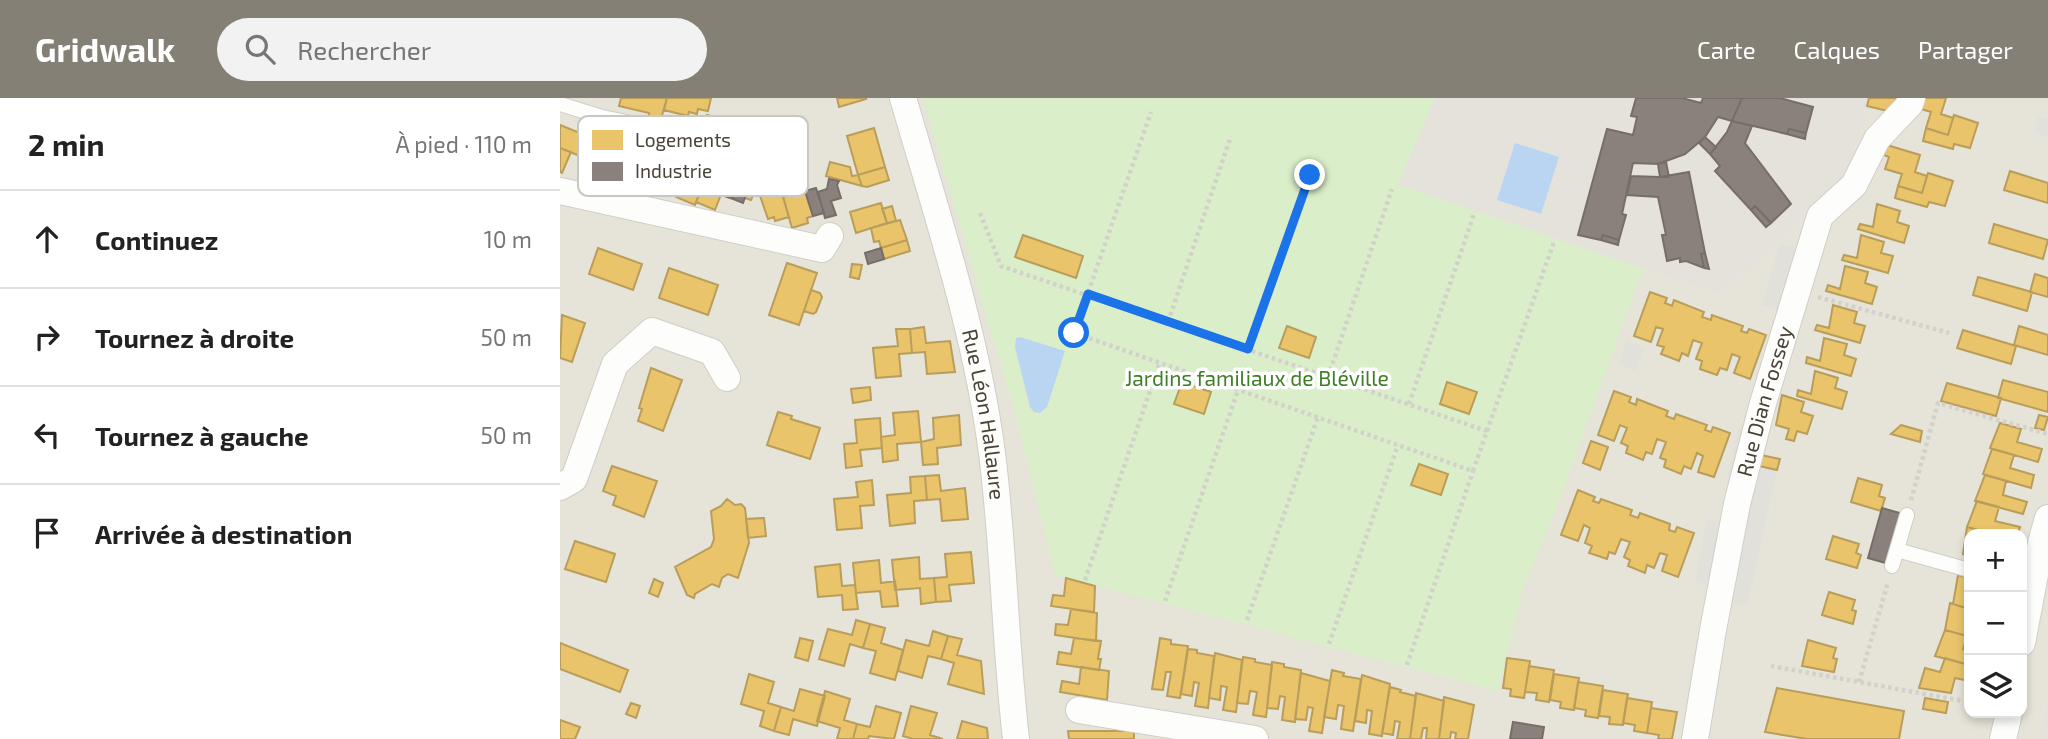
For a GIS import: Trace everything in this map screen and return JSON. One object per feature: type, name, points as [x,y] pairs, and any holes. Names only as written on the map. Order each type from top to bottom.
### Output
[{"type":"street","name":"Rue Léon Hallaure","points":[[903,98],[970,330],[983,401],[992,454],[1016,739]]},
{"type":"street","name":"Rue Dian Fossey","points":[[1695,739],[1737,504],[1763,403],[1820,216],[1854,185],[1877,139],[1910,104],[1912,98]]},
{"type":"street","points":[[560,191],[578,195]]},
{"type":"street","points":[[583,196],[822,249],[830,236]]},
{"type":"street","points":[[560,487],[574,479],[615,364],[652,331],[712,352],[727,379]]},
{"type":"street","points":[[2027,585],[2048,518]]},
{"type":"street","points":[[1079,710],[1255,739]]},
{"type":"street","points":[[2003,739],[2007,718]]},
{"type":"lane","points":[[560,104],[599,116]]},
{"type":"lane","points":[[1892,566],[1907,514]]},
{"type":"lane","points":[[1897,550],[1964,569]]},
{"type":"path","points":[[1151,112],[1074,333],[1473,471]]},
{"type":"path","points":[[1168,322],[1231,136]]},
{"type":"path","points":[[1248,349],[1310,175]]},
{"type":"path","points":[[1328,377],[1392,189]]},
{"type":"path","points":[[980,213],[1001,266],[1487,431]]},
{"type":"path","points":[[1409,404],[1474,214]]},
{"type":"path","points":[[1407,665],[1554,242]]},
{"type":"path","points":[[1797,291],[1949,333]]},
{"type":"path","points":[[1085,580],[1160,362]]},
{"type":"path","points":[[1165,601],[1238,390]]},
{"type":"path","points":[[1907,514],[1938,402],[2048,434]]},
{"type":"path","points":[[1247,620],[1318,417]]},
{"type":"path","points":[[1329,644],[1398,445]]},
{"type":"path","points":[[1859,682],[1892,566]]},
{"type":"path","points":[[1771,666],[1964,701]]},
{"type":"shaded area","points":[[560,98],[2048,98],[2048,689],[2039,739],[560,739]]},
{"type":"shaded area","points":[[1435,98],[1869,98],[1844,183],[1719,294],[1398,185]]},
{"type":"shaded area","points":[[2039,116],[2048,119],[2048,137],[2034,132]]},
{"type":"shaded area","points":[[1780,243],[1798,249],[1780,310],[1762,305]]},
{"type":"shaded area","points":[[1627,341],[1644,348],[1636,371],[1619,364]]},
{"type":"shaded area","points":[[1739,426],[1748,428],[1736,481],[1727,479]]},
{"type":"shaded area","points":[[1759,466],[1777,470],[1747,606],[1728,601]]},
{"type":"shaded area","points":[[1707,519],[1725,522],[1713,586],[1695,582]]},
{"type":"shaded area","points":[[2048,689],[2048,739],[2039,739]]},
{"type":"green space","name":"Jardins familiaux de Bléville","points":[[923,98],[1435,98],[1398,185],[1643,268],[1561,496],[1522,592],[1498,691],[1055,575],[1014,410]]},
{"type":"water","points":[[1515,143],[1559,157],[1541,214],[1497,200]]},
{"type":"water","points":[[1016,338],[1065,351],[1047,407],[1040,413],[1034,412],[1030,407],[1015,347]]},
{"type":"building: Logements","points":[[621,98],[667,98],[662,116],[649,116],[649,113],[619,106]]},
{"type":"building: Logements","points":[[667,98],[711,98],[708,111],[698,109],[697,114],[689,112],[688,116],[664,110]]},
{"type":"building: Logements","points":[[837,98],[865,98],[866,99],[839,107]]},
{"type":"building: Logements","points":[[1869,98],[1896,98],[1892,112],[1867,106]]},
{"type":"building: Logements","points":[[1921,98],[1946,98],[1941,114],[1953,118],[1948,135],[1926,128],[1931,112],[1918,108]]},
{"type":"building: Logements","points":[[1954,115],[1978,123],[1970,148],[1954,144],[1953,149],[1923,141],[1926,128],[1948,135]]},
{"type":"building: Logements","points":[[560,125],[578,132],[577,155],[560,148]]},
{"type":"building: Logements","points":[[874,128],[885,167],[858,175],[847,136]]},
{"type":"building: Logements","points":[[1887,145],[1920,155],[1915,172],[1927,176],[1922,193],[1898,186],[1902,174],[1885,169],[1889,157],[1884,155]]},
{"type":"building: Logements","points":[[560,148],[571,152],[562,173],[560,172]]},
{"type":"building: Logements","points":[[830,162],[850,167],[852,176],[858,175],[862,186],[826,176]]},
{"type":"building: Logements","points":[[885,167],[889,180],[862,186],[858,175]]},
{"type":"building: Logements","points":[[2010,171],[2048,183],[2048,203],[2004,190]]},
{"type":"building: Logements","points":[[1928,173],[1953,181],[1945,206],[1929,202],[1927,207],[1895,198],[1898,186],[1922,193]]},
{"type":"building: Logements","points":[[676,196],[699,196],[695,205]]},
{"type":"building: Logements","points":[[698,196],[720,196],[715,210],[696,202]]},
{"type":"building: Logements","points":[[760,196],[783,196],[789,217],[775,221],[774,217],[768,219]]},
{"type":"building: Logements","points":[[807,196],[813,216],[807,218],[808,223],[792,228],[783,197]]},
{"type":"building: Logements","points":[[881,203],[887,223],[856,233],[850,212]]},
{"type":"building: Logements","points":[[1877,204],[1900,211],[1897,222],[1909,226],[1904,243],[1858,229],[1860,224],[1873,227]]},
{"type":"building: Logements","points":[[892,206],[896,221],[887,223],[882,209]]},
{"type":"building: Logements","points":[[900,220],[907,240],[881,248],[879,241],[874,242],[871,228]]},
{"type":"building: Logements","points":[[1994,224],[2048,240],[2043,259],[1989,243]]},
{"type":"building: Logements","points":[[1023,235],[1083,256],[1076,278],[1015,257]]},
{"type":"building: Logements","points":[[1861,235],[1884,242],[1881,253],[1893,256],[1888,273],[1842,260],[1844,255],[1857,258]]},
{"type":"building: Logements","points":[[907,240],[910,251],[884,259],[881,248]]},
{"type":"building: Logements","points":[[598,248],[642,264],[633,290],[589,274]]},
{"type":"building: Logements","points":[[787,263],[817,273],[799,325],[769,315]]},
{"type":"building: Logements","points":[[852,264],[862,265],[859,279],[850,277]]},
{"type":"building: Logements","points":[[1845,266],[1868,272],[1865,283],[1877,287],[1872,304],[1826,291],[1828,285],[1840,289]]},
{"type":"building: Logements","points":[[669,268],[718,285],[708,315],[659,298]]},
{"type":"building: Logements","points":[[2035,274],[2048,278],[2048,297],[2030,292]]},
{"type":"building: Logements","points":[[1978,277],[2032,292],[2027,311],[1973,295]]},
{"type":"building: Logements","points":[[811,290],[820,293],[822,297],[813,314],[804,311]]},
{"type":"building: Logements","points":[[1650,292],[1667,298],[1665,303],[1672,306],[1674,300],[1704,312],[1702,317],[1711,320],[1712,315],[1743,326],[1741,331],[1747,333],[1749,329],[1766,335],[1750,379],[1734,373],[1740,357],[1732,354],[1727,370],[1720,368],[1717,375],[1700,369],[1702,361],[1696,359],[1702,343],[1693,340],[1688,356],[1682,353],[1679,361],[1661,354],[1664,347],[1657,345],[1663,329],[1656,327],[1651,342],[1634,336]]},
{"type":"building: Logements","points":[[1833,305],[1857,312],[1854,323],[1865,326],[1860,343],[1815,330],[1817,325],[1829,328]]},
{"type":"building: Logements","points":[[562,315],[585,323],[572,362],[560,358]]},
{"type":"building: Logements","points":[[1287,326],[1316,337],[1309,358],[1279,348]]},
{"type":"building: Logements","points":[[2019,326],[2048,335],[2048,355],[2014,345]]},
{"type":"building: Logements","points":[[924,327],[926,343],[950,341],[955,372],[927,374],[925,352],[912,353],[910,329]]},
{"type":"building: Logements","points":[[896,329],[910,329],[912,353],[899,354],[901,376],[876,378],[873,348],[898,346]]},
{"type":"building: Logements","points":[[1963,330],[2016,346],[2011,364],[1957,348]]},
{"type":"building: Logements","points":[[1824,338],[1847,344],[1844,355],[1856,359],[1851,376],[1806,363],[1807,357],[1820,361]]},
{"type":"building: Logements","points":[[651,368],[682,380],[663,431],[638,421],[642,409],[639,408]]},
{"type":"building: Logements","points":[[1815,371],[1838,378],[1835,388],[1847,392],[1842,409],[1797,396],[1798,390],[1811,394]]},
{"type":"building: Logements","points":[[2003,380],[2048,392],[2048,412],[1998,398]]},
{"type":"building: Logements","points":[[1182,382],[1211,392],[1204,414],[1174,404]]},
{"type":"building: Logements","points":[[1447,382],[1477,392],[1469,414],[1440,404]]},
{"type":"building: Logements","points":[[1947,383],[2001,398],[1996,416],[1941,401]]},
{"type":"building: Logements","points":[[870,387],[871,400],[853,403],[851,389]]},
{"type":"building: Logements","points":[[1614,391],[1631,397],[1629,402],[1636,405],[1637,399],[1668,411],[1666,416],[1674,419],[1676,414],[1707,425],[1705,430],[1711,432],[1713,427],[1730,433],[1714,477],[1698,472],[1703,456],[1697,453],[1691,469],[1684,466],[1681,474],[1664,467],[1666,460],[1660,458],[1666,442],[1657,439],[1652,454],[1646,452],[1643,460],[1626,453],[1628,446],[1621,443],[1627,428],[1620,425],[1614,441],[1598,435]]},
{"type":"building: Logements","points":[[1782,395],[1804,402],[1801,412],[1813,416],[1807,434],[1797,431],[1794,441],[1786,439],[1789,429],[1776,425]]},
{"type":"building: Logements","points":[[918,411],[921,442],[897,444],[898,460],[883,462],[881,437],[895,435],[893,413]]},
{"type":"building: Logements","points":[[778,412],[820,428],[810,459],[767,445]]},
{"type":"building: Logements","points":[[959,415],[961,445],[937,448],[938,464],[923,465],[921,442],[934,439],[933,418]]},
{"type":"building: Logements","points":[[2039,415],[2048,417],[2044,430],[2035,428]]},
{"type":"building: Logements","points":[[880,418],[882,448],[860,450],[862,466],[846,468],[844,444],[857,443],[855,420]]},
{"type":"building: Logements","points":[[2000,423],[2021,429],[2017,442],[2042,449],[2038,462],[1990,448]]},
{"type":"building: Logements","points":[[1901,425],[1922,431],[1920,442],[1891,434]]},
{"type":"building: Logements","points":[[1591,441],[1608,447],[1600,470],[1583,463]]},
{"type":"building: Logements","points":[[1992,449],[2014,455],[2010,468],[2034,475],[2031,488],[1983,474]]},
{"type":"building: Logements","points":[[1761,455],[1780,459],[1777,470],[1759,466]]},
{"type":"building: Logements","points":[[1419,464],[1448,474],[1441,495],[1411,485]]},
{"type":"building: Logements","points":[[612,466],[657,481],[644,517],[613,505],[616,496],[603,491]]},
{"type":"building: Logements","points":[[939,475],[941,491],[965,488],[968,519],[942,521],[940,499],[927,500],[925,476]]},
{"type":"building: Logements","points":[[1985,475],[2006,481],[2003,495],[2027,502],[2023,514],[1975,501]]},
{"type":"building: Logements","points":[[925,476],[927,500],[914,501],[915,523],[890,526],[887,495],[911,493],[910,477]]},
{"type":"building: Logements","points":[[1858,478],[1882,485],[1879,496],[1885,498],[1881,511],[1851,502]]},
{"type":"building: Logements","points":[[872,480],[874,505],[860,506],[862,528],[837,530],[834,499],[858,497],[856,482]]},
{"type":"building: Logements","points":[[1578,490],[1595,497],[1593,501],[1599,503],[1601,499],[1632,510],[1630,515],[1638,518],[1640,513],[1670,524],[1669,530],[1675,532],[1677,527],[1694,533],[1678,577],[1662,571],[1667,555],[1660,553],[1654,568],[1647,565],[1645,573],[1628,566],[1630,560],[1624,557],[1630,542],[1621,539],[1615,554],[1609,552],[1607,559],[1589,553],[1592,546],[1585,543],[1590,528],[1584,525],[1578,541],[1561,535]]},
{"type":"building: Logements","points":[[727,499],[745,508],[749,543],[738,578],[728,574],[722,578],[719,587],[712,584],[695,594],[694,598],[687,595],[675,567],[711,547],[714,539],[711,511]]},
{"type":"building: Logements","points":[[1977,501],[1999,507],[1995,521],[2020,527],[1975,529],[1967,527]]},
{"type":"building: Logements","points":[[764,518],[766,536],[748,538],[746,519]]},
{"type":"building: Logements","points":[[1833,536],[1859,544],[1856,553],[1861,555],[1857,568],[1826,559]]},
{"type":"building: Logements","points":[[575,541],[615,554],[606,582],[565,569]]},
{"type":"building: Logements","points":[[971,552],[974,583],[949,585],[951,601],[936,602],[934,578],[947,577],[945,554]]},
{"type":"building: Logements","points":[[919,557],[920,579],[934,578],[936,602],[921,604],[920,588],[895,590],[892,560]]},
{"type":"building: Logements","points":[[879,560],[881,583],[895,581],[898,606],[882,607],[880,591],[856,593],[853,563]]},
{"type":"building: Logements","points":[[840,564],[842,586],[855,585],[858,609],[843,610],[842,595],[818,597],[815,567]]},
{"type":"building: Logements","points":[[1958,575],[1964,577],[1964,607],[1953,604]]},
{"type":"building: Logements","points":[[1066,578],[1095,586],[1094,612],[1051,606],[1053,595],[1064,596]]},
{"type":"building: Logements","points":[[654,579],[663,583],[658,597],[649,593]]},
{"type":"building: Logements","points":[[1829,592],[1855,600],[1852,610],[1856,611],[1853,624],[1822,615]]},
{"type":"building: Logements","points":[[1950,603],[1964,607],[1964,635],[1945,630]]},
{"type":"building: Logements","points":[[1071,609],[1097,613],[1096,641],[1055,635],[1056,624],[1068,625]]},
{"type":"building: Logements","points":[[856,620],[870,624],[863,648],[850,644],[844,666],[819,659],[828,629],[852,635]]},
{"type":"building: Logements","points":[[870,624],[885,628],[881,643],[903,650],[895,680],[870,673],[876,651],[863,648]]},
{"type":"building: Logements","points":[[1945,630],[1964,635],[1964,664],[1935,656]]},
{"type":"building: Logements","points":[[933,631],[948,636],[941,659],[928,656],[922,678],[898,671],[906,640],[929,646]]},
{"type":"building: Logements","points":[[948,636],[962,639],[957,655],[981,661],[984,694],[948,684],[954,663],[941,659]]},
{"type":"building: Logements","points":[[800,638],[813,641],[808,661],[795,657]]},
{"type":"building: Logements","points":[[1074,638],[1101,641],[1099,670],[1057,664],[1059,652],[1071,654]]},
{"type":"building: Logements","points":[[1160,638],[1171,640],[1171,644],[1188,646],[1180,698],[1167,696],[1171,672],[1166,672],[1163,690],[1152,689]]},
{"type":"building: Logements","points":[[1808,640],[1836,648],[1833,658],[1837,659],[1834,672],[1802,666]]},
{"type":"building: Logements","points":[[560,643],[628,670],[620,692],[560,669]]},
{"type":"building: Logements","points":[[1188,649],[1214,656],[1208,708],[1195,706],[1199,683],[1194,682],[1192,696],[1181,694]]},
{"type":"building: Logements","points":[[1215,653],[1242,660],[1236,712],[1223,710],[1227,687],[1221,686],[1220,700],[1209,698]]},
{"type":"building: Logements","points":[[1243,657],[1272,665],[1266,717],[1253,715],[1257,692],[1250,691],[1248,704],[1237,703]]},
{"type":"building: Logements","points":[[1507,658],[1530,661],[1524,698],[1510,696],[1511,689],[1503,688]]},
{"type":"building: Logements","points":[[1945,658],[1964,664],[1964,680],[1955,678],[1951,693],[1919,688],[1925,668],[1940,672]]},
{"type":"building: Logements","points":[[1272,662],[1301,670],[1295,722],[1282,720],[1285,697],[1280,696],[1278,709],[1267,708]]},
{"type":"building: Logements","points":[[1529,666],[1554,670],[1549,702],[1536,700],[1537,693],[1525,692]]},
{"type":"building: Logements","points":[[1081,667],[1109,671],[1107,700],[1060,692],[1062,681],[1079,684]]},
{"type":"building: Logements","points":[[1332,670],[1344,673],[1343,676],[1361,679],[1353,731],[1341,729],[1344,706],[1338,705],[1336,719],[1324,717]]},
{"type":"building: Logements","points":[[1301,673],[1330,681],[1322,733],[1309,731],[1313,708],[1308,707],[1306,720],[1295,719]]},
{"type":"building: Logements","points":[[749,674],[774,682],[768,703],[781,707],[774,731],[760,726],[764,711],[741,704]]},
{"type":"building: Logements","points":[[1554,674],[1579,678],[1574,710],[1560,708],[1561,702],[1550,700]]},
{"type":"building: Logements","points":[[1362,675],[1390,684],[1382,736],[1369,734],[1372,711],[1367,710],[1366,723],[1355,721]]},
{"type":"building: Logements","points":[[1578,682],[1603,686],[1598,718],[1585,716],[1586,710],[1574,708]]},
{"type":"building: Logements","points":[[1390,687],[1416,696],[1410,739],[1397,739],[1400,722],[1395,721],[1393,735],[1382,733]]},
{"type":"building: Logements","points":[[1777,688],[1904,711],[1899,739],[1807,739],[1765,732]]},
{"type":"building: Logements","points":[[800,689],[825,696],[817,726],[793,719],[789,735],[774,731],[781,707],[794,711]]},
{"type":"building: Logements","points":[[1603,690],[1628,694],[1623,725],[1609,724],[1610,717],[1599,716]]},
{"type":"building: Logements","points":[[825,691],[850,699],[844,720],[857,724],[853,739],[837,739],[840,728],[817,721]]},
{"type":"building: Logements","points":[[1416,693],[1444,701],[1439,739],[1426,739],[1427,728],[1423,728],[1421,739],[1410,739]]},
{"type":"building: Logements","points":[[1444,697],[1474,705],[1468,739],[1455,739],[1456,733],[1451,732],[1450,739],[1439,739]]},
{"type":"building: Logements","points":[[1627,698],[1652,702],[1647,733],[1634,731],[1635,725],[1623,723]]},
{"type":"building: Logements","points":[[1925,698],[1948,702],[1946,713],[1923,709]]},
{"type":"building: Logements","points":[[631,703],[640,706],[636,718],[626,714]]},
{"type":"building: Logements","points":[[876,706],[901,713],[894,739],[869,736],[868,739],[853,739],[857,724],[870,727]]},
{"type":"building: Logements","points":[[911,706],[937,713],[930,735],[943,739],[913,739],[903,736]]},
{"type":"building: Logements","points":[[1651,708],[1677,712],[1672,739],[1658,739],[1659,735],[1647,733]]},
{"type":"building: Logements","points":[[560,720],[580,727],[575,739],[560,739]]},
{"type":"building: Logements","points":[[962,721],[987,728],[988,739],[957,739]]},
{"type":"building: Logements","points":[[1068,731],[1134,731],[1134,739],[1069,739]]},
{"type":"building: Industrie","points":[[1636,98],[1682,98],[1701,103],[1703,98],[1742,98],[1732,121],[1718,117],[1705,137],[1685,154],[1658,164],[1633,163],[1622,214],[1626,215],[1619,240],[1603,235],[1601,240],[1578,235],[1607,129],[1633,135],[1637,117],[1631,116]]},
{"type":"building: Industrie","points":[[1742,98],[1780,98],[1813,107],[1806,133],[1789,129],[1787,134],[1732,121]]},
{"type":"building: Industrie","points":[[1732,121],[1752,126],[1745,143],[1791,204],[1771,223],[1755,206],[1751,210],[1715,171],[1720,166],[1710,154]]},
{"type":"building: Industrie","points":[[1789,129],[1806,133],[1805,139],[1787,134]]},
{"type":"building: Industrie","points":[[1705,137],[1716,147],[1710,154],[1699,143]]},
{"type":"building: Industrie","points":[[1666,162],[1669,177],[1660,177],[1658,164]]},
{"type":"building: Industrie","points":[[1689,172],[1705,253],[1701,254],[1704,268],[1686,261],[1680,262],[1680,258],[1667,261],[1662,235],[1666,235],[1658,197],[1627,195],[1631,176],[1660,177]]},
{"type":"building: Industrie","points":[[829,179],[839,181],[837,185],[841,198],[831,201],[836,215],[825,218],[818,192],[827,189]]},
{"type":"building: Industrie","points":[[816,188],[824,213],[813,216],[807,196],[808,190]]},
{"type":"building: Industrie","points":[[734,196],[746,196],[743,203],[733,199]]},
{"type":"building: Industrie","points":[[1755,206],[1771,223],[1766,227],[1751,210]]},
{"type":"building: Industrie","points":[[1603,235],[1619,240],[1618,245],[1601,240]]},
{"type":"building: Industrie","points":[[881,248],[884,259],[868,264],[865,253]]},
{"type":"building: Industrie","points":[[1705,253],[1709,269],[1704,268],[1701,254]]},
{"type":"building: Industrie","points":[[1882,508],[1903,514],[1889,564],[1868,558]]},
{"type":"building: Industrie","points":[[1513,722],[1544,727],[1542,739],[1510,739]]},
{"type":"route","points":[[1074,333],[1088,294],[1248,349],[1310,175]]}]
